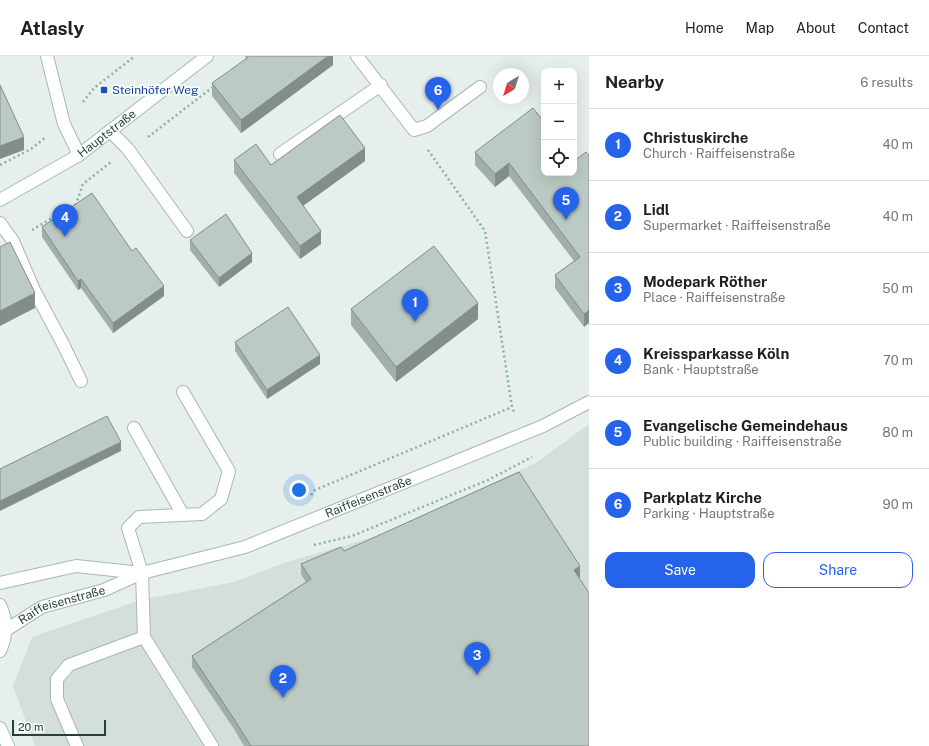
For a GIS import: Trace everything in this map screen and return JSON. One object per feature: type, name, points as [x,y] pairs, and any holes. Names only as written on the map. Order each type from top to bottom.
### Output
[{"type":"street","points":[[47,56],[64,124],[79,155]]},
{"type":"street","name":"Hauptstraße","points":[[0,200],[79,155],[207,56]]},
{"type":"street","points":[[357,56],[414,130],[427,126],[480,87]]},
{"type":"street","points":[[280,154],[380,85]]},
{"type":"street","points":[[110,131],[128,149],[187,231]]},
{"type":"street","points":[[0,223],[13,241],[34,290],[81,381]]},
{"type":"street","points":[[183,392],[229,471],[221,499],[202,514],[139,517],[128,528],[142,573],[144,636],[212,746]]},
{"type":"street","name":"Raiffeisenstraße","points":[[6,630],[42,607],[104,590],[142,573],[245,547],[543,426],[589,402]]},
{"type":"street","points":[[134,428],[183,515]]},
{"type":"street","name":"Raiffeisenstraße","points":[[0,583],[76,566],[142,573]]},
{"type":"street","points":[[0,605],[4,613],[6,630],[0,651]]},
{"type":"street","points":[[77,746],[57,699],[57,679],[69,665],[144,636]]},
{"type":"street","points":[[0,728],[8,746]]},
{"type":"path","points":[[246,56],[248,59],[253,56]]},
{"type":"path","points":[[414,130],[485,231],[512,407],[525,433]]},
{"type":"path","points":[[310,496],[315,490],[512,407]]},
{"type":"shaded area","points":[[589,424],[589,746],[35,746],[13,686],[32,637],[140,600],[234,582],[284,563],[377,536],[536,463]]},
{"type":"building","points":[[250,56],[328,56],[241,120],[212,83]]},
{"type":"building","points":[[0,85],[24,137],[0,146]]},
{"type":"building","points":[[533,108],[541,118],[541,176],[577,176],[577,159],[586,152],[589,155],[589,310],[584,314],[555,275],[580,257],[509,163],[495,174],[475,152]]},
{"type":"building","points":[[340,115],[365,148],[297,197],[321,231],[300,246],[234,160],[256,144],[271,165]]},
{"type":"building","points":[[92,193],[132,251],[136,248],[164,286],[113,323],[81,279],[78,281],[42,227]]},
{"type":"building","points":[[226,214],[252,253],[219,278],[190,240]]},
{"type":"building","points":[[10,242],[35,293],[0,311],[0,247]]},
{"type":"building","points":[[434,246],[478,303],[396,367],[351,309]]},
{"type":"building","points":[[288,307],[320,355],[267,390],[235,342]]},
{"type":"building","points":[[107,416],[121,442],[0,501],[0,469]]},
{"type":"building","points":[[519,472],[580,566],[574,570],[589,593],[589,746],[251,746],[192,656],[311,579],[301,564],[341,547],[344,551]]},
{"type":"place","name":"Steinhöfer Weg","points":[[104,90]]},
{"type":"place","name":"Parkplatz Kirche","points":[[438,110]]},
{"type":"place","name":"Evangelische Gemeindehaus","points":[[566,220]]},
{"type":"place","name":"Kreissparkasse Köln","points":[[65,237]]},
{"type":"place","name":"Christuskirche","points":[[415,322]]},
{"type":"place","name":"Modepark Röther","points":[[477,675]]},
{"type":"place","name":"Lidl","points":[[283,698]]}]
